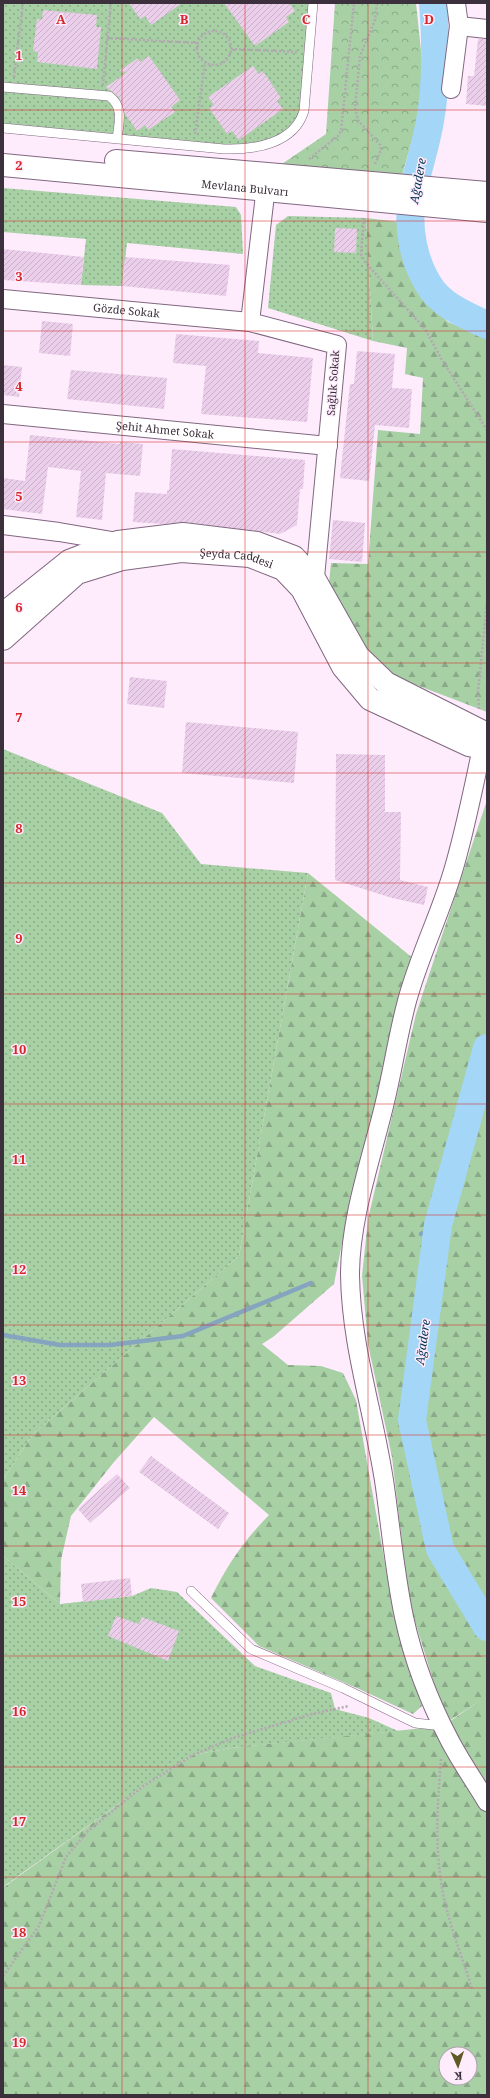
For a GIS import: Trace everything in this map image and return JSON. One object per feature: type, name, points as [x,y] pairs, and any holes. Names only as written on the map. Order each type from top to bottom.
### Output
[{"type":"main road","name":"Mevlana Bulvarı","points":[[3,151],[266,183]]},
{"type":"main road","name":"Mevlana Bulvarı","points":[[3,165],[266,183],[450,198],[487,193]]},
{"type":"main road","name":"Mevlana Bulvarı","points":[[450,198],[487,211]]},
{"type":"main road","name":"Şeyda Caddesi","points":[[3,614],[69,561],[120,551],[183,534],[257,543],[294,557],[315,580],[358,656],[386,683],[483,738]]},
{"type":"main road","name":"Şeyda Caddesi","points":[[4,637],[77,573],[120,551],[181,551],[250,556],[283,569],[302,589],[343,667],[370,699],[470,744],[483,738]]},
{"type":"street","points":[[451,89],[459,26],[456,3]]},
{"type":"street","points":[[459,26],[487,29]]},
{"type":"street","points":[[250,322],[266,183]]},
{"type":"street","name":"Gözde Sokak","points":[[3,300],[250,322]]},
{"type":"street","name":"Sağlık Sokak","points":[[250,322],[337,345],[312,609]]},
{"type":"street","name":"Şehit Ahmet Sokak","points":[[3,414],[328,446]]},
{"type":"street","points":[[3,525],[59,532],[120,551]]},
{"type":"street","points":[[483,738],[453,871],[423,949],[407,1002],[391,1079],[360,1201],[352,1247],[350,1274],[352,1315],[361,1376],[385,1484],[394,1566],[404,1620],[419,1668],[450,1742],[487,1802]]},
{"type":"lane","points":[[3,128],[240,150],[259,148],[274,142],[294,129],[302,119],[304,111],[313,3]]},
{"type":"lane","points":[[8,87],[108,96],[115,101],[119,108],[117,139]]},
{"type":"lane","points":[[191,1591],[251,1649],[343,1688],[414,1723],[443,1726]]},
{"type":"path","points":[[8,87],[23,3]]},
{"type":"path","points":[[102,95],[111,3]]},
{"type":"path","points":[[308,160],[338,136],[341,131],[354,3]]},
{"type":"path","points":[[377,3],[375,20],[360,56],[354,108],[358,120],[378,141],[381,150],[366,192],[361,254],[365,262],[425,329],[442,360],[487,430]]},
{"type":"path","points":[[219,31],[228,38],[231,49],[226,59],[222,63],[210,65],[205,63],[197,54],[197,43],[203,34],[219,31]]},
{"type":"path","points":[[107,38],[197,43]]},
{"type":"path","points":[[231,49],[309,53]]},
{"type":"path","points":[[193,146],[205,63]]},
{"type":"path","points":[[483,738],[478,706],[478,692],[487,601]]},
{"type":"path","points":[[3,1976],[39,1926],[66,1857],[88,1831],[142,1787],[193,1755],[233,1738],[312,1714],[370,1701]]},
{"type":"path","points":[[441,1758],[436,1828],[440,1876],[448,1912],[472,1989]]},
{"type":"green space","points":[[3,3],[313,3],[304,111],[294,129],[259,148],[3,128]]},
{"type":"green space","points":[[335,3],[416,3],[424,79],[419,115],[401,179],[276,168],[326,134]]},
{"type":"green space","points":[[3,188],[236,207],[241,215],[243,254],[127,243],[122,286],[81,285],[86,239],[3,232]]},
{"type":"green space","points":[[288,216],[366,218],[373,341],[268,308],[276,225]]},
{"type":"green space","points":[[366,218],[401,222],[418,293],[448,322],[487,338],[487,712],[385,673],[367,655],[328,593],[331,563],[368,564],[378,430],[420,434],[423,378],[405,374],[407,348],[373,341]]},
{"type":"green space","points":[[3,749],[162,813],[201,864],[308,873],[239,1256],[33,1434],[3,1480]]},
{"type":"green space","points":[[487,800],[487,2095],[3,2095],[4,1887],[142,1787],[193,1755],[231,1748],[443,1726],[481,1700],[449,1721],[441,1706],[409,1602],[392,1457],[368,1344],[362,1276],[368,1219],[416,1014]]},
{"type":"green space","points":[[308,873],[414,959],[398,1011],[344,1233],[334,1284],[273,1337],[262,1344],[288,1365],[321,1366],[343,1373],[356,1400],[392,1603],[422,1706],[413,1714],[259,1646],[211,1598],[236,1554],[269,1515],[154,1417],[114,1462],[71,1516],[61,1560],[60,1604],[3,1556],[3,1480],[33,1434],[239,1256]]},
{"type":"green space","points":[[3,1556],[60,1604],[132,1596],[151,1588],[177,1592],[255,1666],[331,1693],[335,1709],[369,1718],[398,1731],[231,1748],[193,1755],[142,1787],[3,1887]]},
{"type":"building","points":[[129,3],[182,3],[151,25],[145,16],[140,19]]},
{"type":"building","points":[[224,3],[289,3],[295,11],[286,17],[289,22],[255,46]]},
{"type":"building","points":[[43,10],[97,15],[96,27],[101,27],[97,69],[37,62],[38,52],[33,51],[37,19],[42,20]]},
{"type":"building","points":[[478,39],[487,39],[487,106],[466,104],[468,76],[474,76]]},
{"type":"building","points":[[149,56],[180,100],[171,107],[175,112],[148,130],[145,125],[137,131],[125,114],[119,97],[106,87],[127,72],[119,71],[138,58],[140,62]]},
{"type":"building","points":[[253,66],[259,74],[263,71],[281,98],[277,101],[283,109],[239,140],[232,131],[227,134],[209,108],[214,105],[208,97]]},
{"type":"building","points":[[335,228],[357,229],[356,253],[334,252]]},
{"type":"building","points":[[3,249],[84,257],[81,285],[3,280]]},
{"type":"building","points":[[125,257],[230,265],[226,296],[122,286]]},
{"type":"building","points":[[42,321],[73,324],[70,356],[39,353]]},
{"type":"building","points":[[176,334],[259,341],[258,353],[313,358],[307,422],[201,414],[206,366],[173,363]]},
{"type":"building","points":[[357,351],[395,354],[392,388],[412,389],[409,428],[375,425],[369,481],[340,478],[350,384],[354,384]]},
{"type":"building","points":[[3,365],[22,367],[19,397],[3,395]]},
{"type":"building","points":[[71,370],[167,378],[164,409],[67,399]]},
{"type":"building","points":[[30,435],[120,444],[120,442],[143,444],[140,476],[106,473],[102,520],[76,517],[81,471],[48,467],[42,514],[3,509],[3,478],[25,481]]},
{"type":"building","points":[[172,449],[305,460],[303,489],[300,489],[297,525],[280,534],[185,522],[164,524],[133,522],[135,492],[167,494],[167,490],[169,490]]},
{"type":"building","points":[[333,520],[365,523],[362,562],[329,559]]},
{"type":"building","points":[[130,677],[167,681],[164,708],[127,704]]},
{"type":"building","points":[[186,722],[298,732],[294,783],[182,773]]},
{"type":"building","points":[[336,754],[385,755],[385,812],[401,812],[400,880],[428,887],[424,905],[392,898],[335,880]]},
{"type":"building","points":[[151,1456],[229,1513],[218,1529],[139,1472]]},
{"type":"building","points":[[117,1474],[130,1488],[90,1523],[78,1509]]},
{"type":"building","points":[[130,1578],[132,1596],[83,1602],[81,1584]]},
{"type":"building","points":[[116,1616],[139,1624],[142,1617],[179,1631],[168,1661],[108,1636]]},
{"type":"waterway","name":"Ağadere","points":[[433,3],[435,33],[434,92],[428,130],[411,205],[410,218],[413,244],[420,269],[438,297],[451,307],[487,325]]},
{"type":"waterway","name":"Ağadere","points":[[487,1048],[438,1225],[412,1420],[440,1549],[487,1627]]},
{"type":"waterway","points":[[421,1234],[438,1225]]},
{"type":"waterway","points":[[3,1335],[60,1345],[110,1345],[183,1336],[311,1283]]}]
